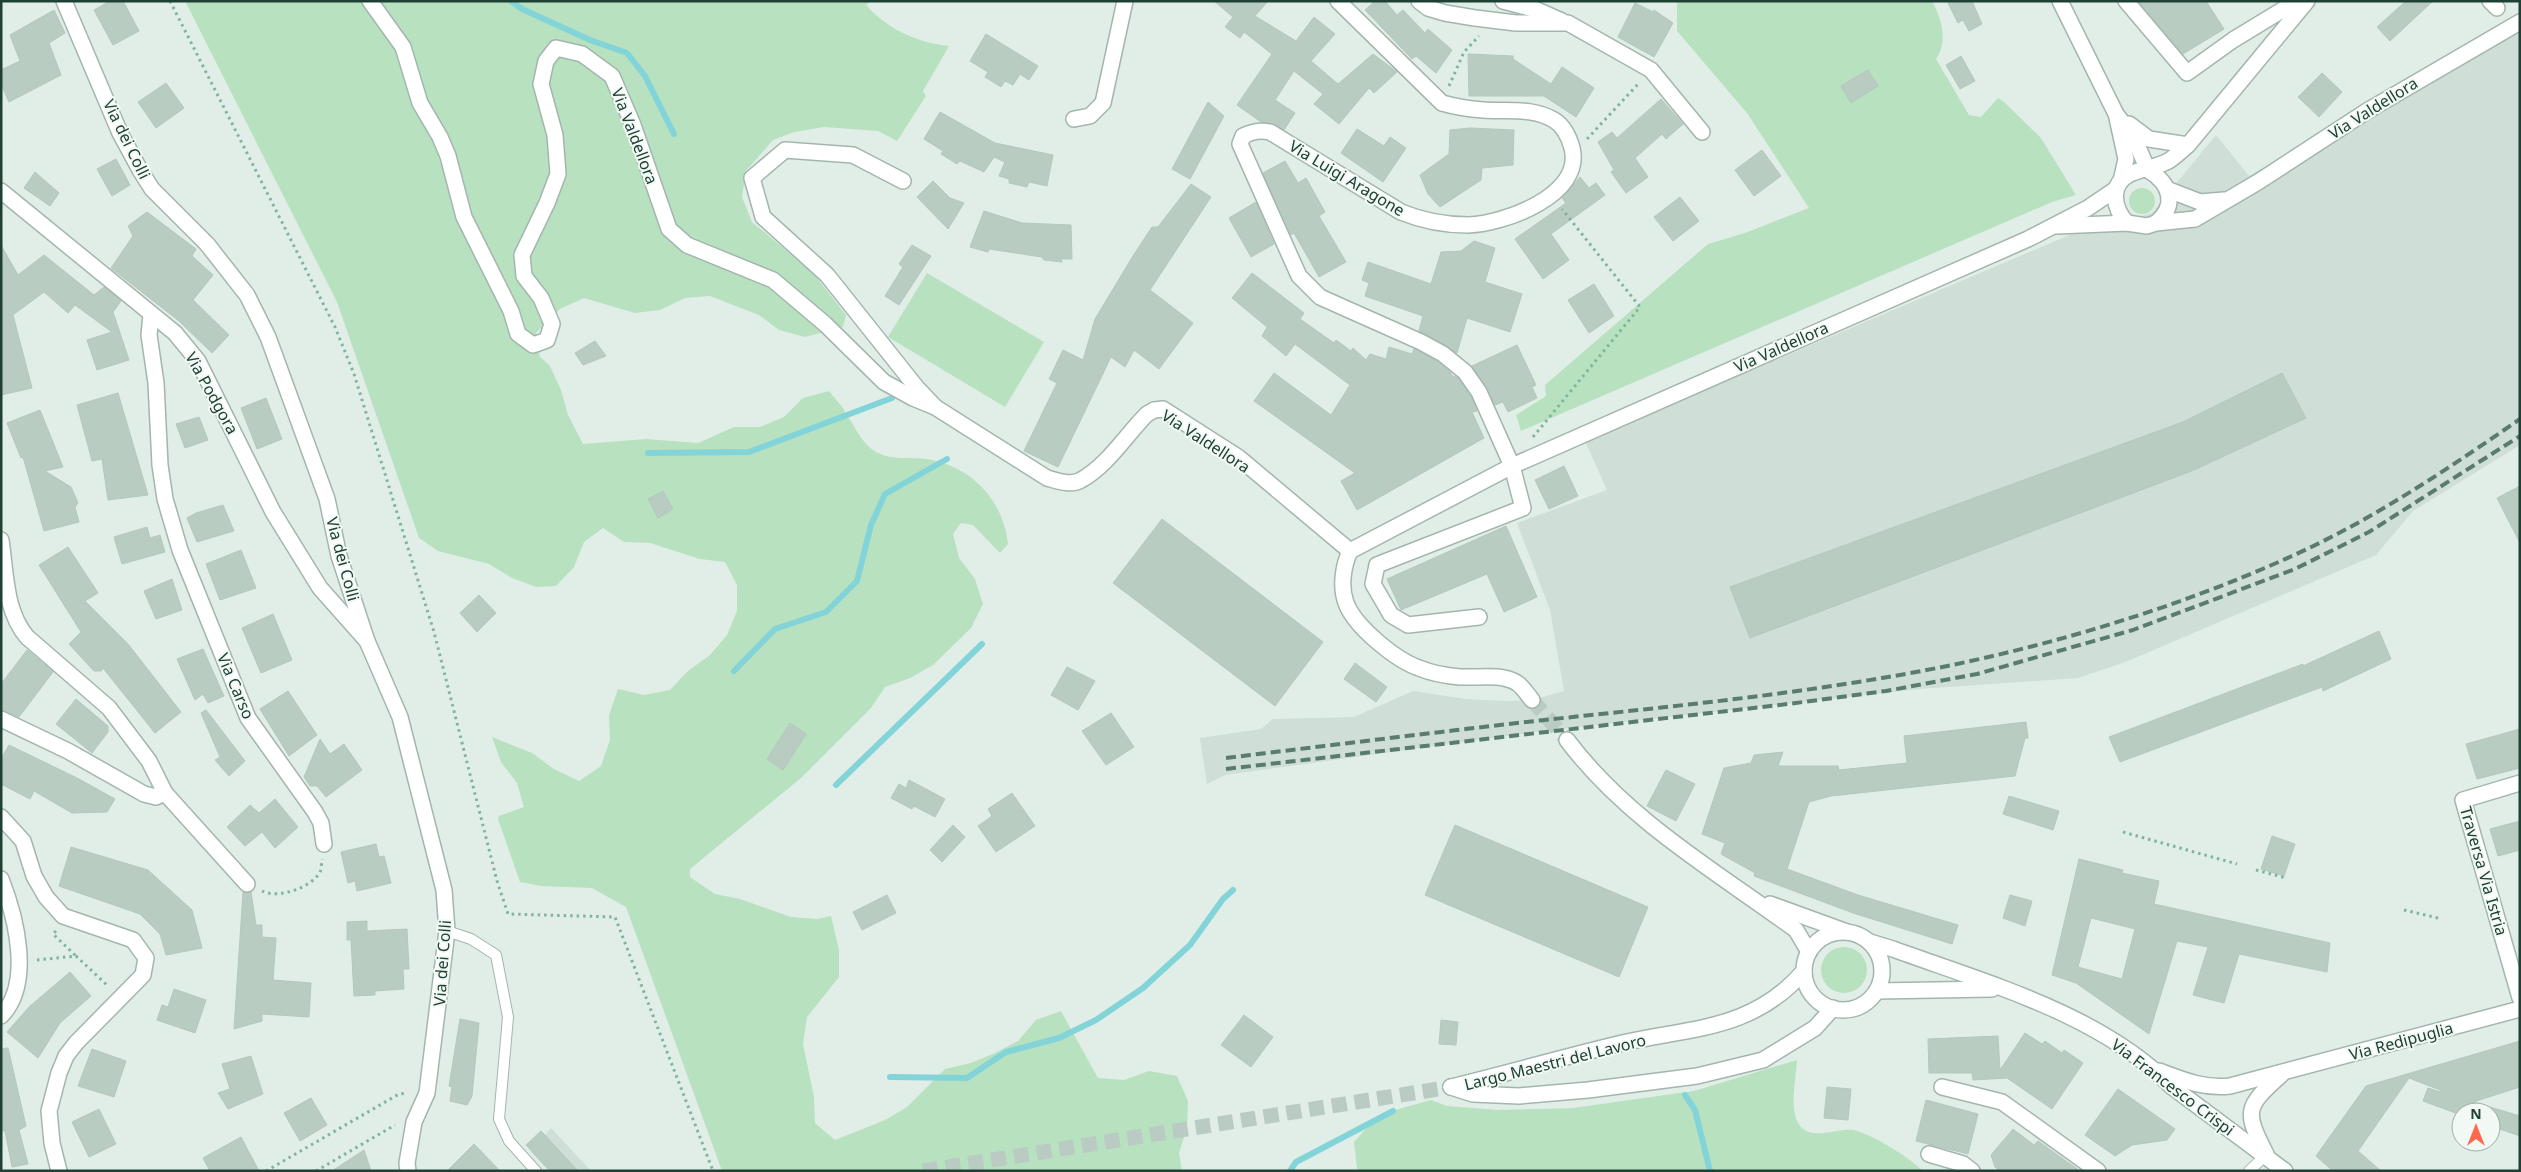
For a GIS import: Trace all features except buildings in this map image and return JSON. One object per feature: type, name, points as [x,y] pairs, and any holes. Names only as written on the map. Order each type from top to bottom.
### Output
[{"type":"street","name":"Via dei Colli","points":[[64,1],[120,133],[140,170],[152,189],[207,244],[247,295],[260,320],[328,499],[339,556],[367,641],[400,717],[444,890],[447,931],[427,1093],[414,1122],[407,1163],[408,1171]]},
{"type":"street","name":"Via Valdellora","points":[[370,1],[403,47],[420,103],[440,137],[448,156],[464,217],[511,310],[518,334],[533,345],[547,340],[552,324],[541,298],[524,276],[522,255],[547,203],[558,174],[555,135],[541,84],[546,61],[556,48],[582,54],[612,76],[633,125],[669,229],[688,245],[773,280],[825,324],[884,382],[913,398],[935,406]]},
{"type":"street","points":[[1074,119],[1090,116],[1103,103],[1125,1]]},
{"type":"street","points":[[1338,1],[1442,103],[1469,109],[1538,113],[1554,120],[1563,128],[1570,139],[1573,154]]},
{"type":"street","points":[[1419,1],[1428,8],[1445,13],[1516,22],[1568,23]]},
{"type":"street","points":[[1503,1],[1537,10],[1568,23],[1651,70],[1702,132]]},
{"type":"street","points":[[2060,1],[2116,114],[2134,138],[2148,170]]},
{"type":"street","points":[[2126,1],[2188,73],[2233,40],[2288,4]]},
{"type":"street","name":"Via Valdellora","points":[[903,181],[853,156],[785,150],[752,178],[763,217],[827,275],[917,388],[935,406],[1048,478],[1063,483],[1080,481],[1102,464],[1147,414],[1154,410],[1163,409],[1238,457],[1350,551],[1512,466],[2019,243],[2088,208],[2119,185],[2129,175],[2148,170],[2170,160],[2188,146],[2307,1]]},
{"type":"street","name":"Via Valdellora","points":[[2050,227],[2127,223],[2147,226],[2156,223],[2195,219],[2230,199],[2367,111],[2520,22]]},
{"type":"street","points":[[2116,114],[2149,139],[2188,146]]},
{"type":"street","points":[[2116,114],[2126,159],[2119,185],[2116,208],[2127,223]]},
{"type":"street","name":"Via Luigi Aragone","points":[[1512,466],[1479,392],[1465,372],[1443,354],[1421,342],[1320,297],[1299,276],[1240,144],[1243,136],[1249,133],[1257,130],[1270,132],[1381,201],[1423,221],[1468,224],[1484,223],[1515,214],[1552,196],[1565,184],[1570,175],[1573,154]]},
{"type":"street","name":"Via Valdellora","points":[[2148,170],[2164,181],[2168,190],[2200,202],[2230,199]]},
{"type":"street","points":[[2156,223],[2168,209],[2168,190]]},
{"type":"street","name":"Via Podgora","points":[[1,191],[175,333],[198,361],[274,512],[320,588],[367,641]]},
{"type":"street","name":"Via Carso","points":[[151,315],[149,335],[156,383],[160,465],[165,499],[180,550],[248,718],[315,812],[321,823],[324,844]]},
{"type":"street","points":[[1479,617],[1408,625],[1391,615],[1373,584],[1377,565],[1523,508],[1512,466]]},
{"type":"street","points":[[1,540],[10,607],[17,625],[27,637],[109,708],[149,762],[160,795],[247,884]]},
{"type":"street","points":[[1350,551],[1345,560],[1343,578],[1346,604],[1367,632],[1383,646],[1419,668],[1459,677],[1498,678],[1512,681],[1523,688],[1532,700]]},
{"type":"street","points":[[1,719],[68,752],[144,794],[160,795]]},
{"type":"street","points":[[1567,740],[1579,757],[1661,833],[1796,930],[1809,952],[1825,937],[1847,932]]},
{"type":"street","name":"Traversa Via Istria","points":[[2520,783],[2463,800],[2520,998]]},
{"type":"street","points":[[1,817],[23,841],[34,876],[46,897],[63,916],[133,940],[143,951],[146,965],[143,974],[76,1043],[66,1056],[59,1073],[49,1111],[52,1143],[59,1171]]},
{"type":"street","points":[[1,879],[10,903],[17,940],[19,971],[10,1007],[1,1016]]},
{"type":"street","points":[[1754,899],[1859,935],[1870,942],[1878,952],[1882,976],[1877,991],[1864,1004],[1855,1008],[1833,1008],[1818,1001],[1812,995],[1804,972]]},
{"type":"street","name":"Via Francesco Crispi","points":[[1870,942],[2051,1008],[2115,1042],[2155,1070],[2171,1086],[2285,1171]]},
{"type":"street","name":"Largo Maestri del Lavoro","points":[[1809,952],[1804,972],[1789,989],[1760,1009],[1722,1024],[1612,1045],[1451,1087],[1473,1094],[1519,1096],[1588,1090],[1697,1076],[1763,1060],[1814,1028],[1833,1008]]},
{"type":"street","name":"Via Francesco Crispi","points":[[1877,991],[2001,989]]},
{"type":"street","name":"Via Redipuglia","points":[[2155,1070],[2193,1084],[2216,1088],[2282,1073],[2520,1009]]},
{"type":"street","name":"Via Redipuglia","points":[[2266,1155],[2251,1125],[2252,1107],[2260,1092],[2282,1073]]},
{"type":"street","points":[[1942,1087],[2002,1102],[2098,1171]]},
{"type":"street","points":[[1929,1154],[1963,1164],[1972,1171]]},
{"type":"lane","points":[[447,931],[471,939],[496,955],[508,1017],[499,1119],[509,1141],[536,1171]]},
{"type":"lane","points":[[2248,1171],[2266,1155]]},
{"type":"path","points":[[170,1],[335,327],[354,374],[434,632],[497,881],[508,914],[615,917],[713,1171]]},
{"type":"path","points":[[1442,103],[1464,52],[1494,19]]},
{"type":"path","points":[[1573,154],[1651,70]]},
{"type":"path","points":[[1512,466],[1545,420],[1640,307],[1552,196]]},
{"type":"path","points":[[2122,832],[2238,864]]},
{"type":"path","points":[[247,884],[270,896],[300,889],[320,872],[324,844]]},
{"type":"path","points":[[2256,870],[2286,878]]},
{"type":"path","points":[[2404,910],[2442,919]]},
{"type":"path","points":[[36,960],[76,956],[120,998]]},
{"type":"path","points":[[266,1171],[399,1094],[427,1093]]},
{"type":"path","points":[[316,1171],[402,1121],[414,1122]]},
{"type":"shaded area","points":[[2520,19],[2520,445],[2413,511],[2376,555],[2128,661],[2078,678],[1919,689],[1551,730],[1225,775],[1207,784],[1200,738],[1261,729],[1273,719],[1354,717],[1413,691],[1466,699],[1505,701],[1532,700],[1564,691],[1550,610],[1517,523],[1607,490],[1585,441],[2093,225],[2152,213],[2216,135],[2249,176]]},
{"type":"shaded area","points":[[551,1128],[591,1171],[549,1171],[531,1152]]},
{"type":"green space","points":[[185,1],[872,1],[866,5],[874,14],[893,28],[926,42],[949,46],[923,91],[926,96],[897,141],[878,131],[824,127],[794,132],[773,140],[746,171],[742,197],[752,222],[813,273],[846,315],[843,327],[805,337],[779,330],[759,315],[710,296],[685,298],[660,310],[635,313],[584,298],[560,309],[536,333],[540,357],[550,366],[561,390],[568,415],[583,444],[646,439],[698,443],[734,427],[760,427],[784,417],[803,398],[829,391],[842,406],[863,440],[872,450],[891,457],[925,459],[947,464],[973,479],[984,489],[1000,514],[1008,544],[1000,553],[973,525],[961,523],[953,534],[959,558],[975,579],[983,604],[971,628],[933,665],[910,678],[885,687],[871,708],[801,778],[690,869],[690,877],[715,894],[740,899],[791,917],[818,919],[831,916],[839,950],[839,977],[807,1017],[803,1044],[814,1097],[815,1123],[835,1140],[885,1120],[907,1107],[945,1069],[971,1063],[995,1053],[1018,1041],[1036,1020],[1061,1011],[1098,1078],[1124,1080],[1149,1071],[1177,1076],[1188,1101],[1187,1128],[1179,1153],[1182,1171],[722,1171],[626,907],[592,888],[541,886],[520,882],[498,819],[499,816],[524,807],[517,783],[501,762],[492,737],[532,753],[554,769],[579,781],[601,766],[610,740],[609,715],[618,689],[644,695],[670,690],[688,671],[710,655],[727,635],[737,611],[737,585],[725,562],[700,559],[650,543],[624,542],[603,528],[584,542],[574,567],[556,586],[536,587],[512,578],[489,564],[438,551],[419,538],[337,302]]},
{"type":"green space","points":[[1677,1],[1932,1],[1939,15],[1943,38],[1940,52],[1936,59],[1969,115],[1981,117],[1998,98],[2004,102],[2041,138],[2076,195],[2052,202],[1521,431],[1516,415],[1546,396],[1545,385],[1708,244],[1745,233],[1809,208],[1747,113],[1677,31]]},
{"type":"green space","points":[[2142,188],[2151,192],[2155,201],[2151,210],[2142,214],[2133,210],[2129,201],[2133,192]]},
{"type":"green space","points":[[927,273],[1044,342],[1005,407],[888,337]]},
{"type":"green space","points":[[1844,947],[1857,951],[1863,957],[1867,970],[1863,983],[1857,989],[1844,993],[1831,989],[1825,983],[1821,970],[1825,957],[1831,951]]},
{"type":"green space","points":[[1797,1060],[1794,1107],[1797,1121],[1802,1128],[1808,1132],[1815,1133],[1847,1130],[1862,1132],[1890,1147],[1923,1171],[1358,1171],[1357,1168],[1354,1142],[1372,1122],[1395,1110],[1431,1100],[1447,1106],[1499,1110],[1573,1108],[1694,1091]]},
{"type":"waterway","points":[[511,1],[522,9],[590,40],[627,53],[645,76],[674,134]]},
{"type":"waterway","points":[[648,453],[749,452],[892,398]]},
{"type":"waterway","points":[[734,671],[775,629],[826,612],[857,581],[871,525],[885,494],[947,459]]},
{"type":"waterway","points":[[836,785],[982,644]]},
{"type":"waterway","points":[[890,1077],[967,1078],[1006,1052],[1059,1038],[1096,1020],[1143,988],[1190,945],[1223,899],[1233,890]]},
{"type":"waterway","points":[[1685,1095],[1695,1110],[1710,1171]]},
{"type":"waterway","points":[[1290,1171],[1296,1162],[1393,1111]]},
{"type":"tunnel","points":[[1532,700],[1567,740]]},
{"type":"tunnel","points":[[923,1171],[1451,1087]]},
{"type":"railway","points":[[1226,758],[1798,691],[1933,669],[2038,645],[2143,614],[2194,596],[2244,577],[2322,542],[2409,493],[2520,419]]},
{"type":"railway","points":[[1226,769],[1788,704],[1886,691],[1977,674],[2133,630],[2295,569],[2369,532],[2520,436]]}]
